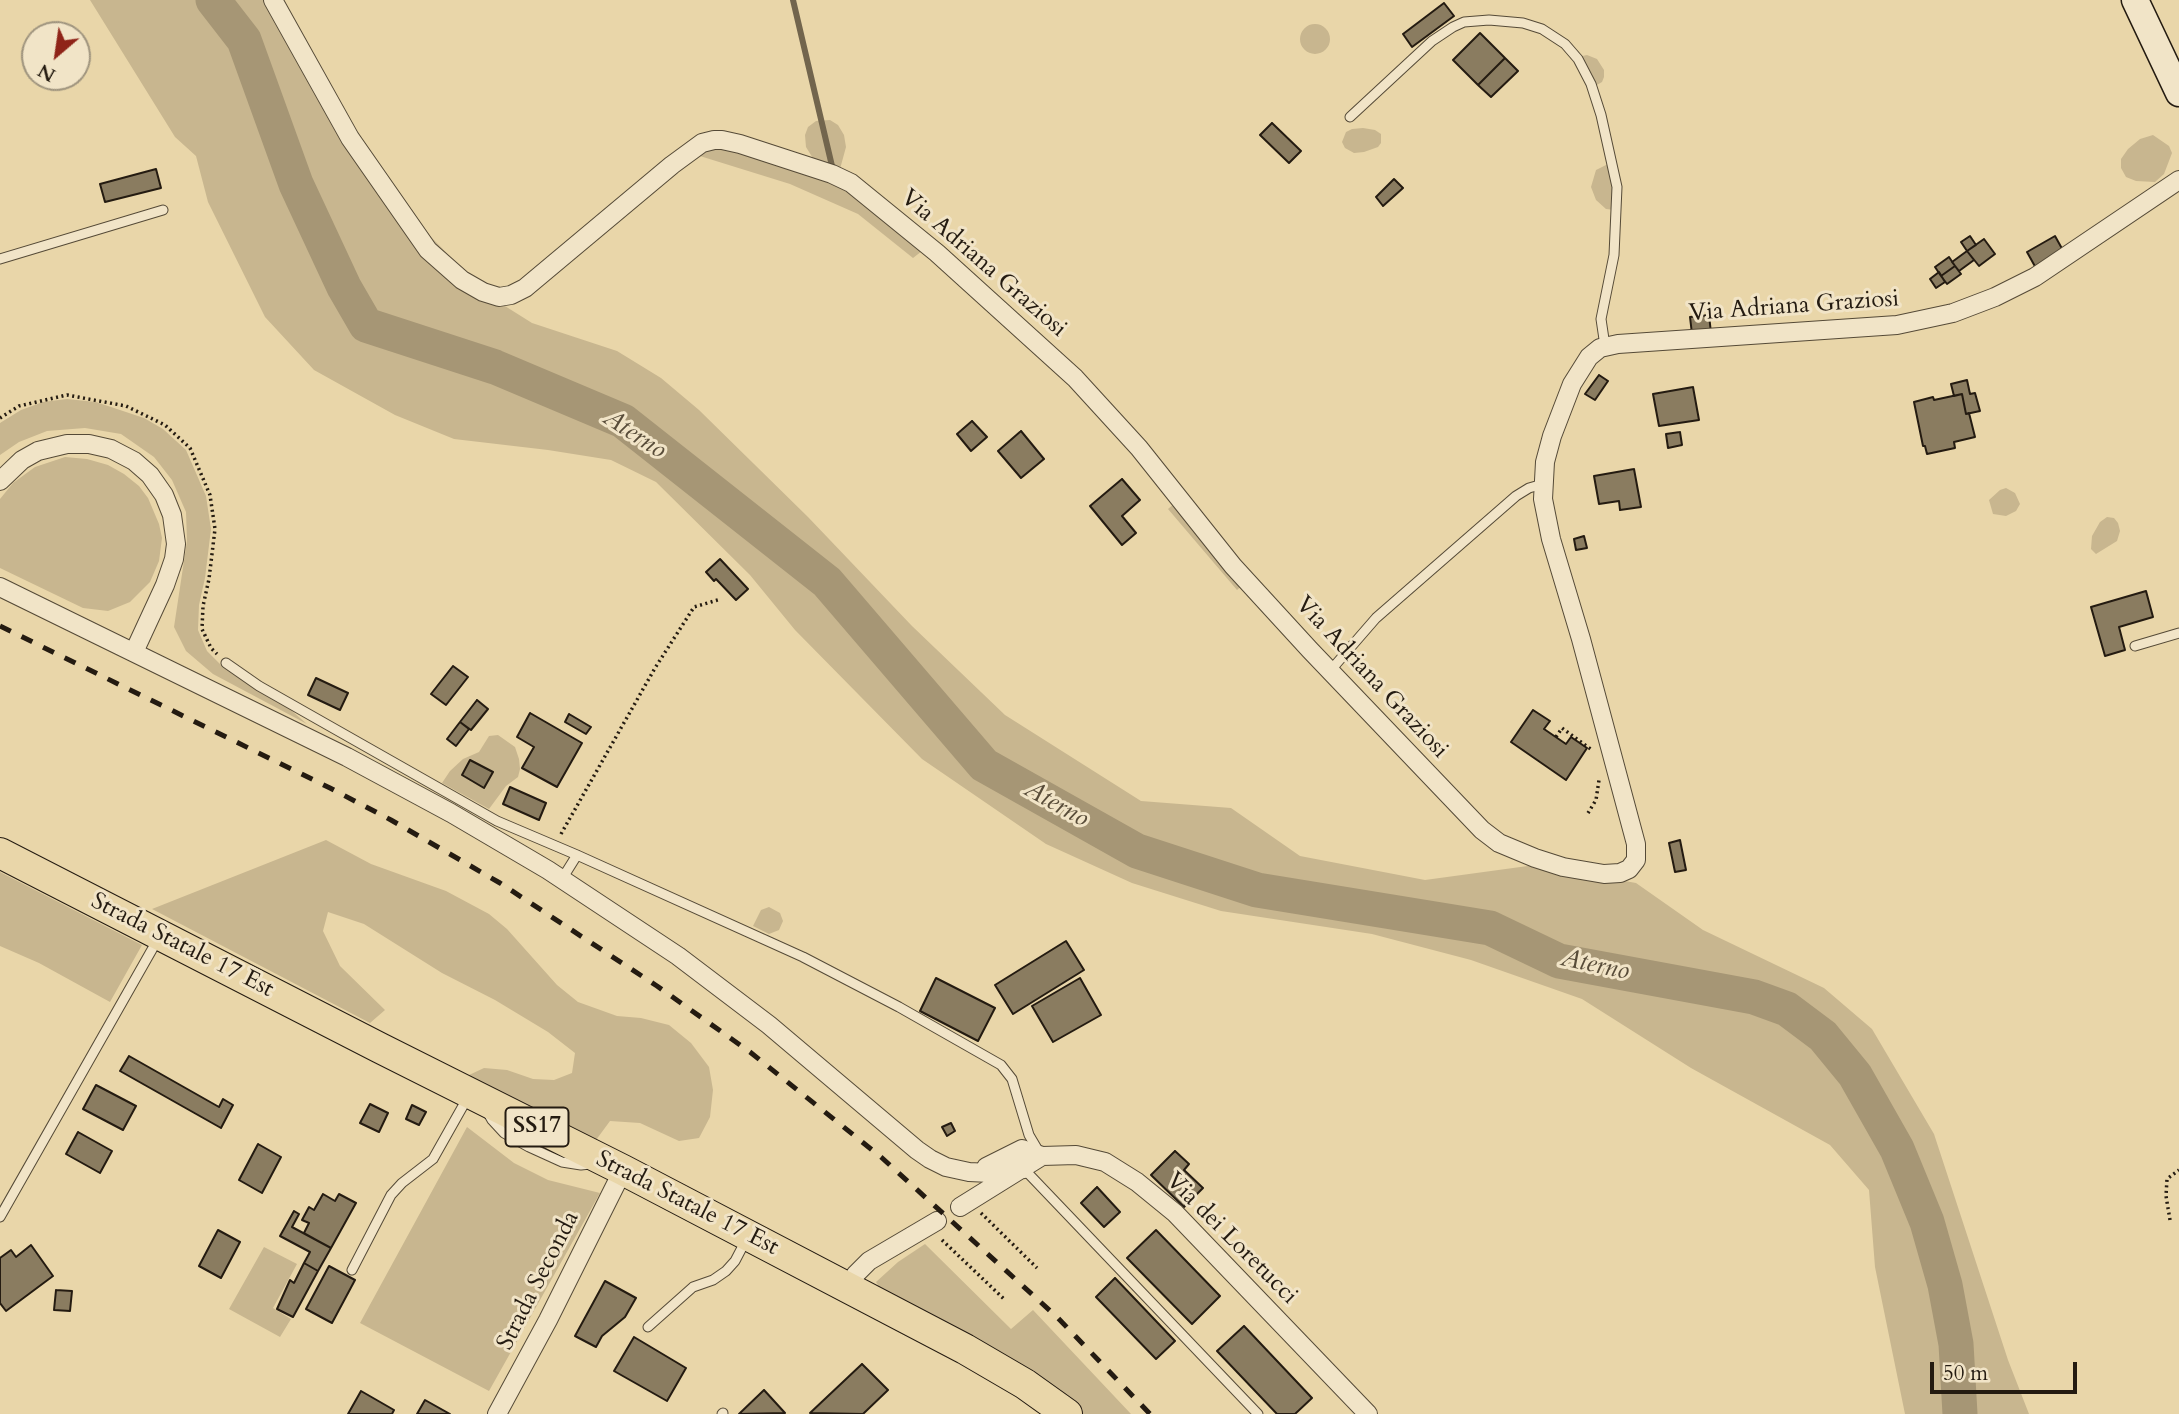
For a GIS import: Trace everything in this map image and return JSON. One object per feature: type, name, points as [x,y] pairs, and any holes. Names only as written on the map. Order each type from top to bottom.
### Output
[{"type":"main road","points":[[2135,0],[2179,93]]},
{"type":"main road","name":"Strada Statale 17 Est","points":[[0,853],[848,1287],[996,1366],[1067,1414]]},
{"type":"street","name":"Via Adriana Graziosi","points":[[273,0],[350,138],[428,250],[462,280],[491,295],[512,295],[525,288],[672,165],[702,143],[713,139],[740,144],[832,174],[850,183],[937,253],[1075,378],[1139,448],[1233,566],[1474,823],[1499,843],[1521,853],[1563,867],[1610,874],[1629,869],[1637,855],[1635,838],[1544,508],[1543,484],[1548,450],[1568,393],[1585,362],[1595,351],[1605,346],[1897,325],[1953,313],[1995,297],[2035,277],[2179,180]]},
{"type":"street","points":[[0,481],[22,460],[66,444],[89,444],[111,449],[134,461],[150,475],[164,495],[172,515],[176,544],[165,585],[134,652]]},
{"type":"street","points":[[0,587],[388,778],[562,879],[639,929],[714,984],[786,1040],[923,1155],[937,1163],[962,1171],[990,1173],[1024,1169]]},
{"type":"street","name":"Via dei Loretucci","points":[[962,1171],[983,1168],[1022,1149],[1042,1156],[1076,1155],[1096,1159],[1120,1171],[1152,1193],[1201,1238],[1368,1414]]},
{"type":"street","points":[[964,1204],[1042,1156]]},
{"type":"street","name":"Strada Seconda","points":[[497,1414],[548,1320],[616,1167]]},
{"type":"street","points":[[848,1287],[869,1261],[932,1223]]},
{"type":"lane","points":[[1350,117],[1424,48],[1446,31],[1464,22],[1489,20],[1523,23],[1542,29],[1565,44],[1583,67],[1594,92],[1617,187],[1614,255],[1601,319],[1605,346]]},
{"type":"lane","points":[[0,259],[163,209]]},
{"type":"lane","points":[[1330,671],[1376,618],[1516,496],[1543,484]]},
{"type":"lane","points":[[2135,646],[2179,633]]},
{"type":"lane","points":[[226,663],[259,686],[497,821],[803,957],[1001,1065],[1012,1079],[1029,1135],[1042,1156]]},
{"type":"lane","points":[[562,879],[577,855]]},
{"type":"lane","points":[[0,1217],[160,935]]},
{"type":"lane","points":[[352,1269],[391,1195],[433,1159],[475,1096]]},
{"type":"lane","points":[[1024,1169],[1258,1414]]},
{"type":"lane","points":[[649,1327],[693,1287],[713,1280],[726,1271],[735,1261],[748,1235]]},
{"type":"path","points":[[555,845],[655,668],[694,607],[721,599]]},
{"type":"path","points":[[1556,737],[1562,728],[1602,757]]},
{"type":"path","points":[[1588,813],[1596,800],[1599,778]]},
{"type":"path","points":[[2170,1220],[2165,1196],[2167,1179],[2179,1170]]},
{"type":"path","points":[[964,1204],[1037,1268]]},
{"type":"path","points":[[932,1223],[1004,1299]]},
{"type":"shaded area","points":[[90,0],[283,0],[355,129],[430,236],[489,296],[532,323],[617,351],[661,378],[699,410],[808,517],[912,626],[1005,715],[1141,801],[1231,808],[1300,856],[1425,880],[1535,865],[1636,883],[1703,930],[1824,988],[1872,1029],[1934,1134],[2008,1360],[2029,1414],[1905,1414],[1875,1267],[1869,1190],[1830,1145],[1691,1068],[1582,999],[1471,960],[1372,934],[1221,911],[1132,883],[1046,844],[922,759],[795,630],[750,575],[656,482],[611,460],[454,439],[395,415],[314,370],[265,317],[208,202],[196,156],[175,137]]},
{"type":"shaded area","points":[[1315,24],[1326,28],[1330,39],[1326,50],[1315,54],[1304,50],[1300,39],[1304,28]]},
{"type":"shaded area","points":[[1587,55],[1597,59],[1604,70],[1602,82],[1595,86],[1578,57]]},
{"type":"shaded area","points":[[830,120],[838,125],[844,135],[846,147],[840,169],[814,160],[806,147],[805,135],[808,127],[816,121]]},
{"type":"shaded area","points":[[1363,128],[1381,134],[1378,147],[1354,153],[1345,148],[1342,142],[1346,132]]},
{"type":"shaded area","points":[[2153,135],[2169,146],[2172,153],[2164,174],[2155,182],[2136,181],[2126,177],[2121,168],[2121,159],[2140,139]]},
{"type":"shaded area","points":[[705,141],[790,168],[857,194],[922,251],[913,258],[858,214],[790,184],[687,152]]},
{"type":"shaded area","points":[[1610,163],[1615,210],[1606,209],[1596,200],[1591,187],[1596,170]]},
{"type":"shaded area","points":[[67,399],[96,402],[144,418],[163,429],[186,450],[206,496],[211,529],[199,605],[198,630],[207,651],[222,666],[278,699],[307,724],[213,674],[186,651],[174,627],[187,541],[186,512],[172,480],[154,457],[121,434],[85,428],[47,431],[19,442],[0,455],[0,423],[21,410],[43,402]]},
{"type":"shaded area","points":[[65,457],[108,465],[124,474],[139,486],[148,498],[159,524],[162,538],[159,561],[150,582],[130,602],[108,611],[83,608],[0,568],[0,499],[13,483],[35,467]]},
{"type":"shaded area","points":[[2006,488],[2015,493],[2020,504],[2016,511],[2006,516],[1993,514],[1989,500]]},
{"type":"shaded area","points":[[1175,503],[1245,583],[1237,590],[1168,509]]},
{"type":"shaded area","points":[[2107,517],[2114,518],[2120,531],[2117,541],[2096,554],[2091,549],[2092,536],[2100,522]]},
{"type":"shaded area","points":[[498,735],[515,747],[520,769],[518,777],[506,786],[489,809],[442,783],[463,759],[479,752],[489,736]]},
{"type":"shaded area","points":[[326,840],[371,864],[446,891],[489,914],[507,929],[557,985],[578,1002],[617,1016],[641,1018],[669,1025],[691,1043],[709,1067],[713,1090],[710,1117],[699,1138],[679,1141],[640,1123],[610,1121],[596,1140],[467,1076],[484,1068],[507,1070],[533,1079],[554,1080],[572,1073],[575,1053],[548,1032],[495,1000],[442,973],[364,924],[328,912],[323,931],[340,966],[385,1010],[370,1023],[152,909]]},
{"type":"shaded area","points":[[0,872],[142,945],[110,1002],[39,963],[0,946]]},
{"type":"shaded area","points":[[769,907],[780,913],[783,921],[779,930],[769,934],[753,926],[761,910]]},
{"type":"shaded area","points":[[467,1127],[514,1163],[548,1180],[600,1193],[489,1391],[360,1323]]},
{"type":"shaded area","points":[[925,1244],[1011,1329],[1033,1310],[1131,1414],[1077,1414],[887,1300],[876,1282],[898,1262]]},
{"type":"shaded area","points":[[264,1247],[297,1264],[273,1308],[291,1319],[280,1337],[229,1309]]},
{"type":"building","points":[[1444,3],[1454,16],[1412,47],[1403,34]]},
{"type":"building","points":[[1480,33],[1505,58],[1478,85],[1453,60]]},
{"type":"building","points":[[1505,58],[1518,71],[1491,97],[1478,85]]},
{"type":"building","points":[[1272,123],[1301,151],[1289,163],[1260,135]]},
{"type":"building","points":[[156,169],[161,188],[105,202],[100,184]]},
{"type":"building","points":[[1394,179],[1403,188],[1383,206],[1376,197]]},
{"type":"building","points":[[1970,236],[1976,245],[1967,251],[1961,242]]},
{"type":"building","points":[[2055,236],[2065,254],[2037,270],[2027,252]]},
{"type":"building","points":[[1984,239],[1995,254],[1979,266],[1967,251]]},
{"type":"building","points":[[1967,251],[1974,260],[1959,271],[1952,262]]},
{"type":"building","points":[[1949,257],[1955,266],[1941,276],[1935,267]]},
{"type":"building","points":[[1955,266],[1961,274],[1947,284],[1941,276]]},
{"type":"building","points":[[1939,272],[1945,282],[1936,288],[1930,279]]},
{"type":"building","points":[[1709,315],[1711,333],[1692,334],[1690,317]]},
{"type":"building","points":[[1599,375],[1608,381],[1595,400],[1585,394]]},
{"type":"building","points":[[1967,380],[1970,394],[1975,393],[1980,411],[1966,414],[1962,394],[1954,396],[1951,384]]},
{"type":"building","points":[[1693,387],[1699,420],[1659,426],[1653,394]]},
{"type":"building","points":[[1962,394],[1975,437],[1954,442],[1955,448],[1927,454],[1914,402]]},
{"type":"building","points":[[972,421],[987,437],[971,451],[957,434]]},
{"type":"building","points":[[1021,431],[1044,459],[1021,478],[998,451]]},
{"type":"building","points":[[1680,432],[1682,445],[1668,448],[1666,434]]},
{"type":"building","points":[[1634,469],[1641,507],[1620,510],[1619,501],[1599,504],[1594,476]]},
{"type":"building","points":[[1122,479],[1140,500],[1122,516],[1136,533],[1122,545],[1090,506]]},
{"type":"building","points":[[1584,536],[1587,548],[1576,550],[1574,539]]},
{"type":"building","points":[[720,559],[748,589],[736,600],[706,572]]},
{"type":"building","points":[[2146,591],[2153,617],[2119,627],[2125,650],[2105,656],[2091,607]]},
{"type":"building","points":[[453,666],[468,677],[446,705],[431,694]]},
{"type":"building","points":[[316,678],[348,693],[340,710],[308,695]]},
{"type":"building","points":[[477,700],[488,709],[471,730],[460,722]]},
{"type":"building","points":[[1533,710],[1550,721],[1544,729],[1566,744],[1571,737],[1587,748],[1566,780],[1511,742]]},
{"type":"building","points":[[530,713],[582,743],[557,787],[522,768],[534,747],[517,737]]},
{"type":"building","points":[[569,714],[591,727],[586,734],[565,722]]},
{"type":"building","points":[[460,722],[469,729],[456,746],[447,739]]},
{"type":"building","points":[[470,760],[493,772],[484,788],[462,775]]},
{"type":"building","points":[[510,787],[546,803],[539,820],[503,804]]},
{"type":"building","points":[[1680,840],[1686,870],[1675,872],[1669,843]]},
{"type":"building","points":[[1066,941],[1084,970],[1013,1014],[995,985]]},
{"type":"building","points":[[936,978],[995,1008],[978,1041],[920,1011]]},
{"type":"building","points":[[1080,978],[1101,1015],[1053,1042],[1032,1006]]},
{"type":"building","points":[[129,1056],[219,1107],[223,1099],[233,1105],[221,1128],[120,1071]]},
{"type":"building","points":[[96,1085],[136,1106],[123,1130],[83,1109]]},
{"type":"building","points":[[370,1104],[388,1113],[379,1132],[360,1123]]},
{"type":"building","points":[[412,1105],[426,1112],[419,1125],[406,1119]]},
{"type":"building","points":[[951,1123],[955,1131],[947,1136],[942,1127]]},
{"type":"building","points":[[78,1132],[112,1151],[100,1173],[66,1154]]},
{"type":"building","points":[[258,1144],[281,1157],[262,1193],[239,1180]]},
{"type":"building","points":[[1175,1151],[1189,1164],[1184,1170],[1203,1188],[1184,1207],[1151,1175]]},
{"type":"building","points":[[1097,1187],[1120,1212],[1104,1227],[1081,1203]]},
{"type":"building","points":[[323,1194],[335,1201],[339,1194],[356,1203],[331,1248],[304,1233],[309,1223],[302,1220],[309,1207],[314,1210]]},
{"type":"building","points":[[294,1211],[299,1214],[292,1227],[331,1248],[318,1271],[304,1263],[310,1252],[280,1236]]},
{"type":"building","points":[[218,1230],[240,1242],[221,1278],[199,1266]]},
{"type":"building","points":[[1156,1230],[1220,1296],[1192,1324],[1127,1258]]},
{"type":"building","points":[[31,1245],[53,1276],[6,1311],[0,1303],[0,1258],[11,1250],[16,1257]]},
{"type":"building","points":[[304,1263],[318,1271],[293,1317],[277,1309],[290,1280],[294,1283]]},
{"type":"building","points":[[329,1266],[355,1280],[332,1323],[306,1309]]},
{"type":"building","points":[[1115,1278],[1175,1341],[1156,1359],[1096,1297]]},
{"type":"building","points":[[605,1281],[636,1298],[625,1317],[602,1336],[596,1347],[575,1336]]},
{"type":"building","points":[[56,1290],[72,1291],[70,1311],[54,1310]]},
{"type":"building","points":[[1244,1326],[1312,1398],[1295,1414],[1277,1414],[1217,1351]]},
{"type":"building","points":[[634,1337],[686,1368],[667,1401],[614,1371]]},
{"type":"building","points":[[862,1364],[888,1390],[863,1414],[810,1413]]},
{"type":"building","points":[[764,1390],[785,1413],[739,1414]]},
{"type":"building","points":[[361,1391],[394,1410],[392,1414],[348,1414]]},
{"type":"building","points":[[425,1400],[450,1414],[417,1414]]},
{"type":"waterway","name":"Aterno","points":[[213,0],[244,40],[296,184],[344,287],[366,325],[495,367],[623,421],[827,582],[984,765],[1137,851],[1257,890],[1490,928],[1559,961],[1754,997],[1787,1009],[1823,1036],[1855,1075],[1897,1149],[1927,1222],[1945,1285],[1956,1344],[1960,1414]]},
{"type":"waterway","points":[[793,0],[832,166]]},
{"type":"railway","points":[[0,626],[391,820],[500,883],[657,986],[750,1052],[881,1157],[1057,1317],[1150,1414]]}]
